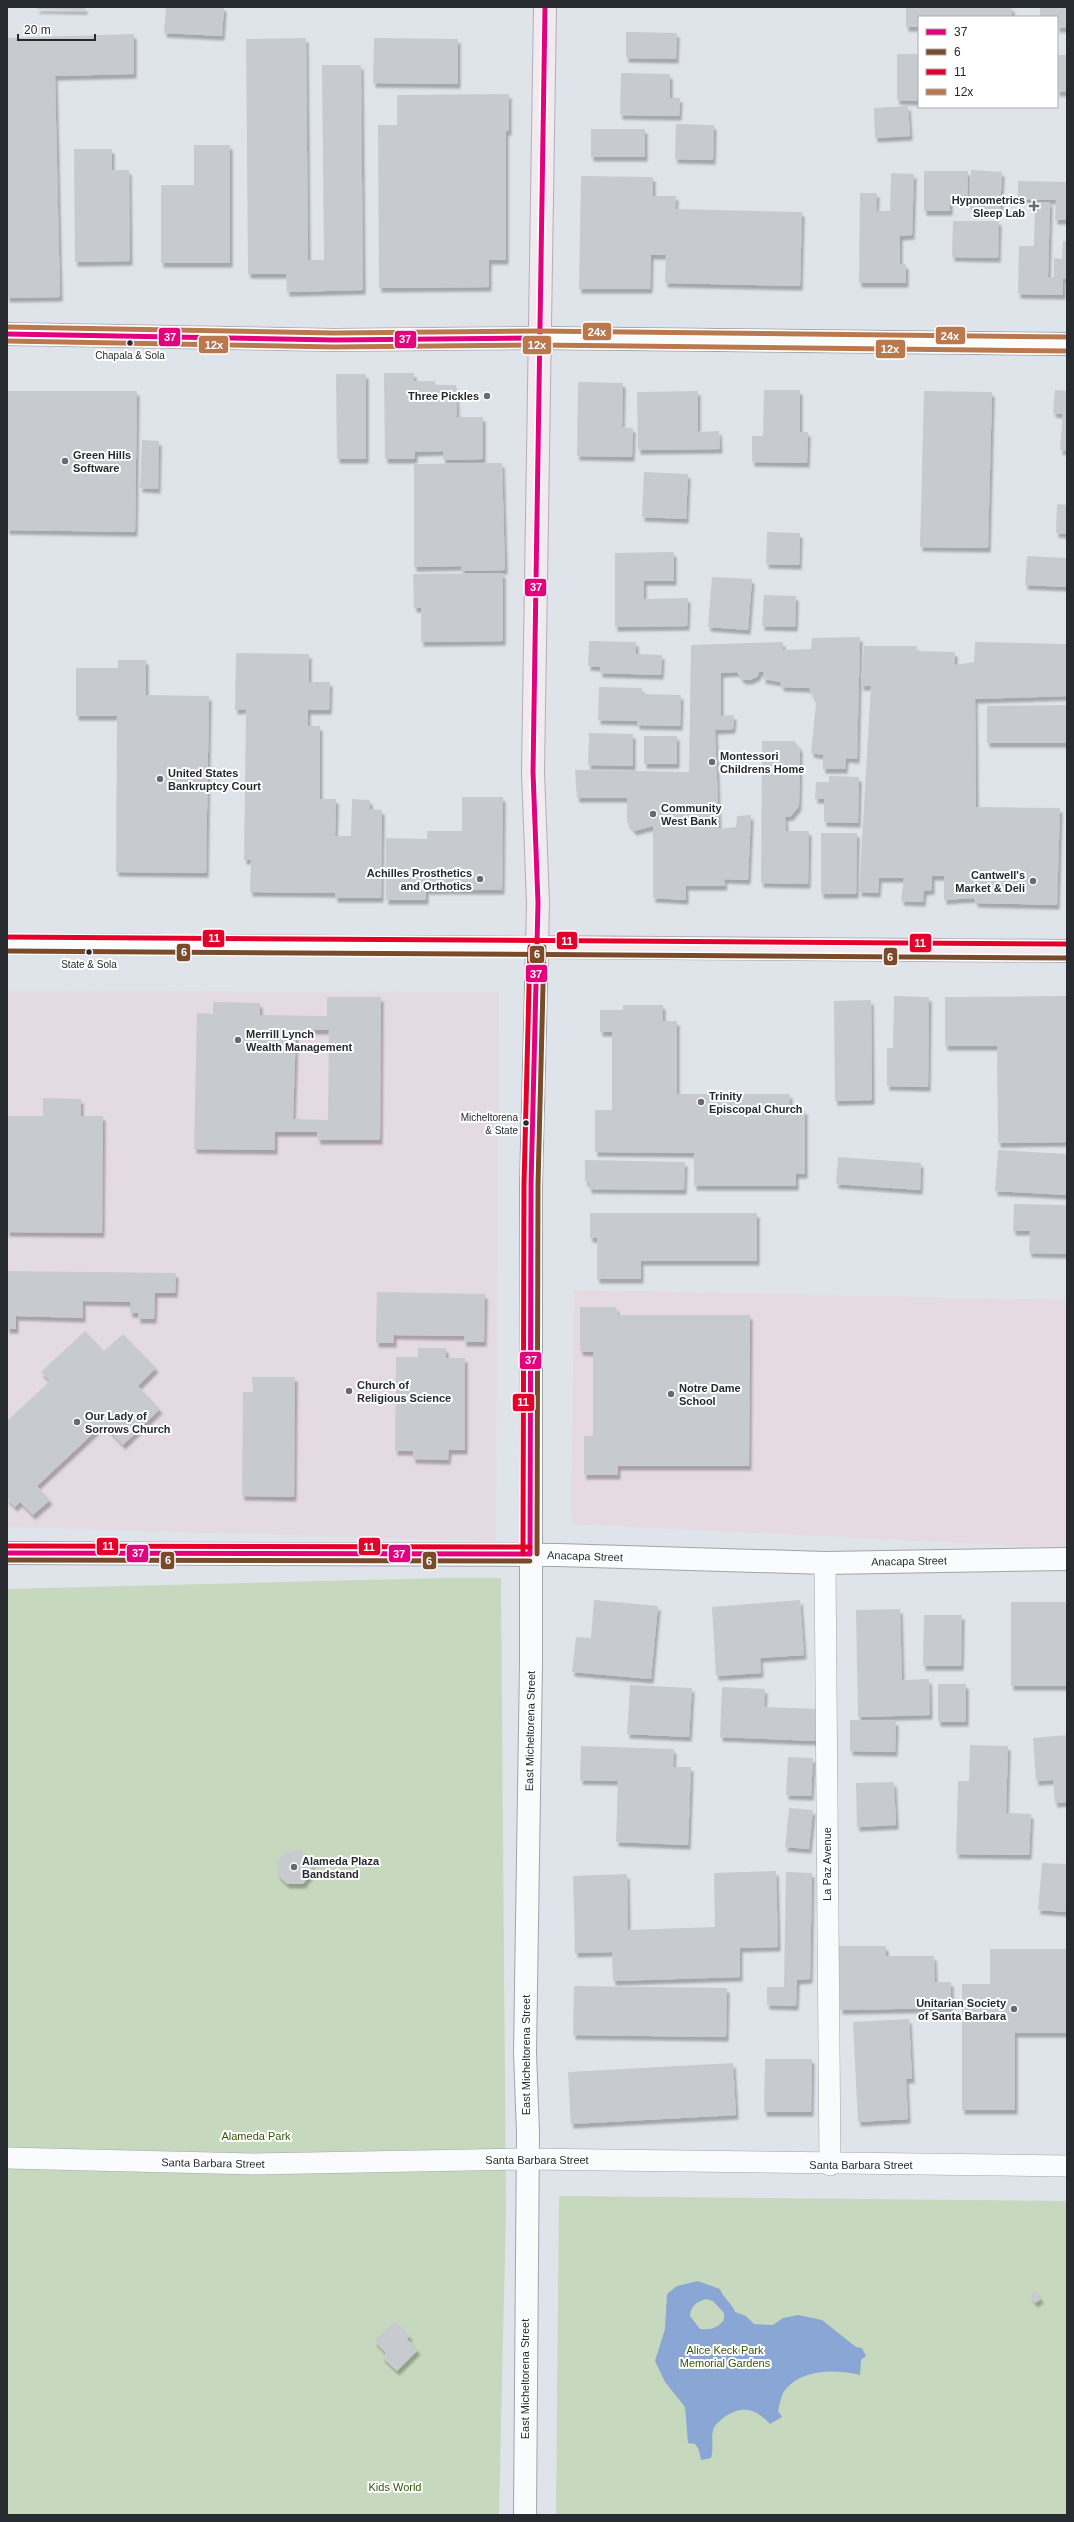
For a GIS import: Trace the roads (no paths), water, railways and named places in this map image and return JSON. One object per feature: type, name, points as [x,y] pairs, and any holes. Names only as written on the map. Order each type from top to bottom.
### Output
[{"type":"main road","points":[[545,7],[541,308],[538,338],[539,464],[533,772],[538,903],[537,947],[1067,951]]},
{"type":"main road","points":[[7,334],[334,340],[538,338]]},
{"type":"street","points":[[538,338],[1067,344]]},
{"type":"street","points":[[7,944],[537,947]]},
{"type":"street","name":"East Micheltorena Street","points":[[524,2515],[526,2159],[525,2054],[530,1554],[531,1185],[537,947]]},
{"type":"street","name":"Anacapa Street","points":[[7,1553],[530,1554],[825,1563],[1067,1559]]},
{"type":"street","name":"La Paz Avenue","points":[[825,1563],[830,2164]]},
{"type":"street","name":"Santa Barbara Street","points":[[7,2158],[254,2164],[526,2159],[1067,2166]]},
{"type":"water","points":[[698,2281],[720,2289],[735,2312],[746,2316],[754,2324],[773,2325],[783,2318],[798,2315],[822,2320],[856,2347],[862,2348],[866,2356],[861,2360],[860,2375],[841,2372],[820,2372],[801,2378],[792,2383],[785,2390],[778,2411],[782,2417],[770,2424],[759,2414],[748,2410],[736,2411],[730,2414],[717,2423],[713,2430],[711,2458],[701,2460],[699,2450],[695,2444],[688,2443],[685,2407],[665,2382],[655,2361],[665,2329],[667,2294],[677,2286]],"holes":[[[706,2299],[713,2301],[724,2313],[724,2320],[713,2328],[700,2329],[690,2316],[692,2310],[695,2305],[702,2300]]]},
{"type":"place","name":"Hypnometrics Sleep Lab","points":[[1034,206]]},
{"type":"place","name":"Chapala & Sola","points":[[130,343]]},
{"type":"place","name":"Three Pickles","points":[[487,396]]},
{"type":"place","name":"Green Hills Software","points":[[65,461]]},
{"type":"place","name":"Montessori Childrens Home","points":[[712,762]]},
{"type":"place","name":"United States Bankruptcy Court","points":[[160,779]]},
{"type":"place","name":"Community West Bank","points":[[653,814]]},
{"type":"place","name":"Achilles Prosthetics and Orthotics","points":[[480,879]]},
{"type":"place","name":"Cantwell's Market & Deli","points":[[1033,881]]},
{"type":"place","name":"State & Sola","points":[[89,952]]},
{"type":"place","name":"Merrill Lynch Wealth Management","points":[[238,1040]]},
{"type":"place","name":"Trinity Episcopal Church","points":[[701,1102]]},
{"type":"place","name":"Micheltorena & State","points":[[526,1123]]},
{"type":"place","name":"Church of Religious Science","points":[[349,1391]]},
{"type":"place","name":"Notre Dame School","points":[[671,1394]]},
{"type":"place","name":"Our Lady of Sorrows Church","points":[[77,1422]]},
{"type":"place","name":"Alameda Plaza Bandstand","points":[[294,1867]]},
{"type":"place","name":"Unitarian Society of Santa Barbara","points":[[1014,2009]]},
{"type":"park label","name":"Alameda Park","points":[[256,2136]]},
{"type":"park label","name":"Alice Keck Park Memorial Gardens","points":[[725,2356]]},
{"type":"park label","name":"Kids World","points":[[395,2487]]}]
